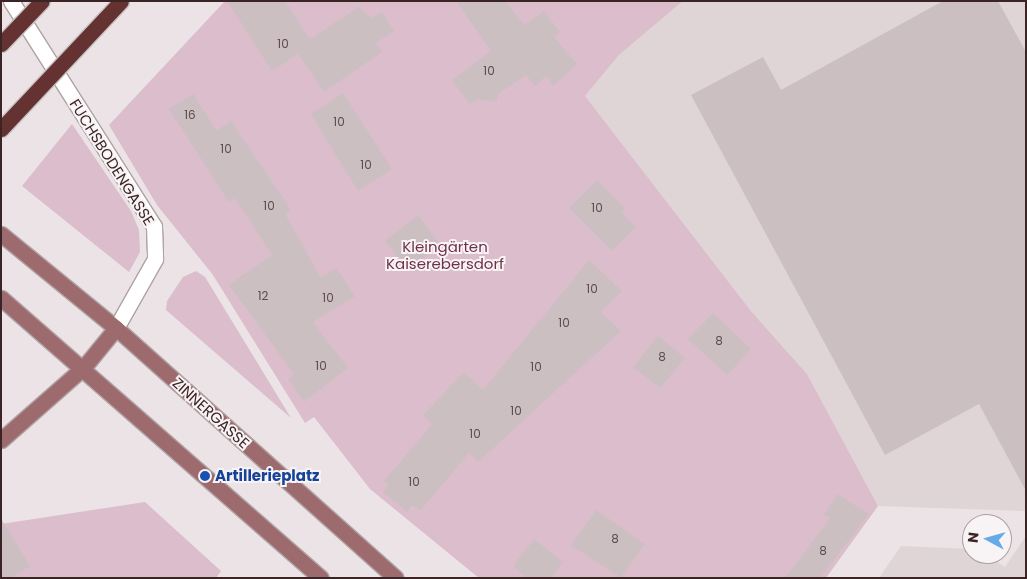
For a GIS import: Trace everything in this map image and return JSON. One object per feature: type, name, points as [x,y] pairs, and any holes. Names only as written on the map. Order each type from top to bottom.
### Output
[{"type":"highway","points":[[1,44],[42,1]]},
{"type":"highway","points":[[1,129],[121,1]]},
{"type":"main road","points":[[1,234],[116,328],[84,367],[1,440]]},
{"type":"main road","points":[[1,298],[84,367],[322,578]]},
{"type":"main road","name":"ZINNERGASSE","points":[[116,328],[396,578]]},
{"type":"street","name":"FUCHSBODENGASSE","points":[[11,1],[154,226],[155,259],[116,328]]},
{"type":"shaded area","points":[[683,1],[1026,1],[1026,511],[878,506],[807,374],[751,311],[585,96],[619,55]]},
{"type":"shaded area","points":[[1026,536],[1026,578],[879,578],[901,546],[962,549],[962,564],[1000,564],[1005,567],[1007,564],[1012,564],[1012,557]]},
{"type":"green space","name":"Kleingärten Kaiserebersdorf","points":[[225,1],[683,1],[619,55],[585,96],[751,311],[807,374],[878,506],[826,578],[479,578],[370,489],[314,417],[305,423],[213,275],[157,205],[109,125]]},
{"type":"green space","points":[[72,124],[131,211],[139,230],[140,252],[129,272],[22,186]]},
{"type":"green space","points":[[196,271],[205,277],[291,418],[166,310],[167,301],[183,277]]},
{"type":"green space","points":[[145,502],[221,571],[216,578],[1,578],[1,524]]},
{"type":"building","points":[[227,1],[285,1],[310,39],[359,7],[371,18],[382,12],[394,31],[376,43],[382,52],[324,92],[298,54],[272,71]]},
{"type":"building","points":[[456,1],[505,1],[525,25],[544,11],[560,32],[554,37],[577,64],[553,86],[546,76],[535,86],[526,75],[498,94],[497,102],[478,99],[470,104],[452,80],[491,51]]},
{"type":"building","points":[[943,1],[998,1],[1026,52],[1026,491],[979,404],[885,455],[691,95],[763,57],[781,90]]},
{"type":"building","points":[[343,93],[392,169],[358,191],[311,114]]},
{"type":"building","points":[[193,94],[217,131],[231,121],[291,210],[285,214],[321,278],[336,268],[355,296],[313,322],[348,368],[304,402],[288,379],[294,374],[229,285],[272,255],[235,198],[229,202],[169,109]]},
{"type":"building","points":[[597,180],[625,208],[621,212],[636,227],[612,251],[569,208]]},
{"type":"building","points":[[418,215],[440,245],[407,270],[385,241]]},
{"type":"building","points":[[589,260],[622,291],[601,312],[621,331],[478,462],[469,453],[420,511],[412,505],[407,512],[383,492],[389,485],[384,481],[432,424],[423,415],[464,372],[483,390]]},
{"type":"building","points":[[713,313],[751,349],[727,375],[688,339]]},
{"type":"building","points":[[658,336],[685,358],[660,388],[633,367]]},
{"type":"building","points":[[837,494],[869,514],[820,578],[785,578],[830,518],[824,515]]},
{"type":"building","points":[[596,510],[645,544],[621,578],[571,545]]},
{"type":"building","points":[[1,519],[30,566],[11,578],[1,578]]},
{"type":"building","points":[[534,539],[563,562],[551,578],[527,578],[513,566]]},
{"type":"place","name":"Artillerieplatz","points":[[205,476]]}]
